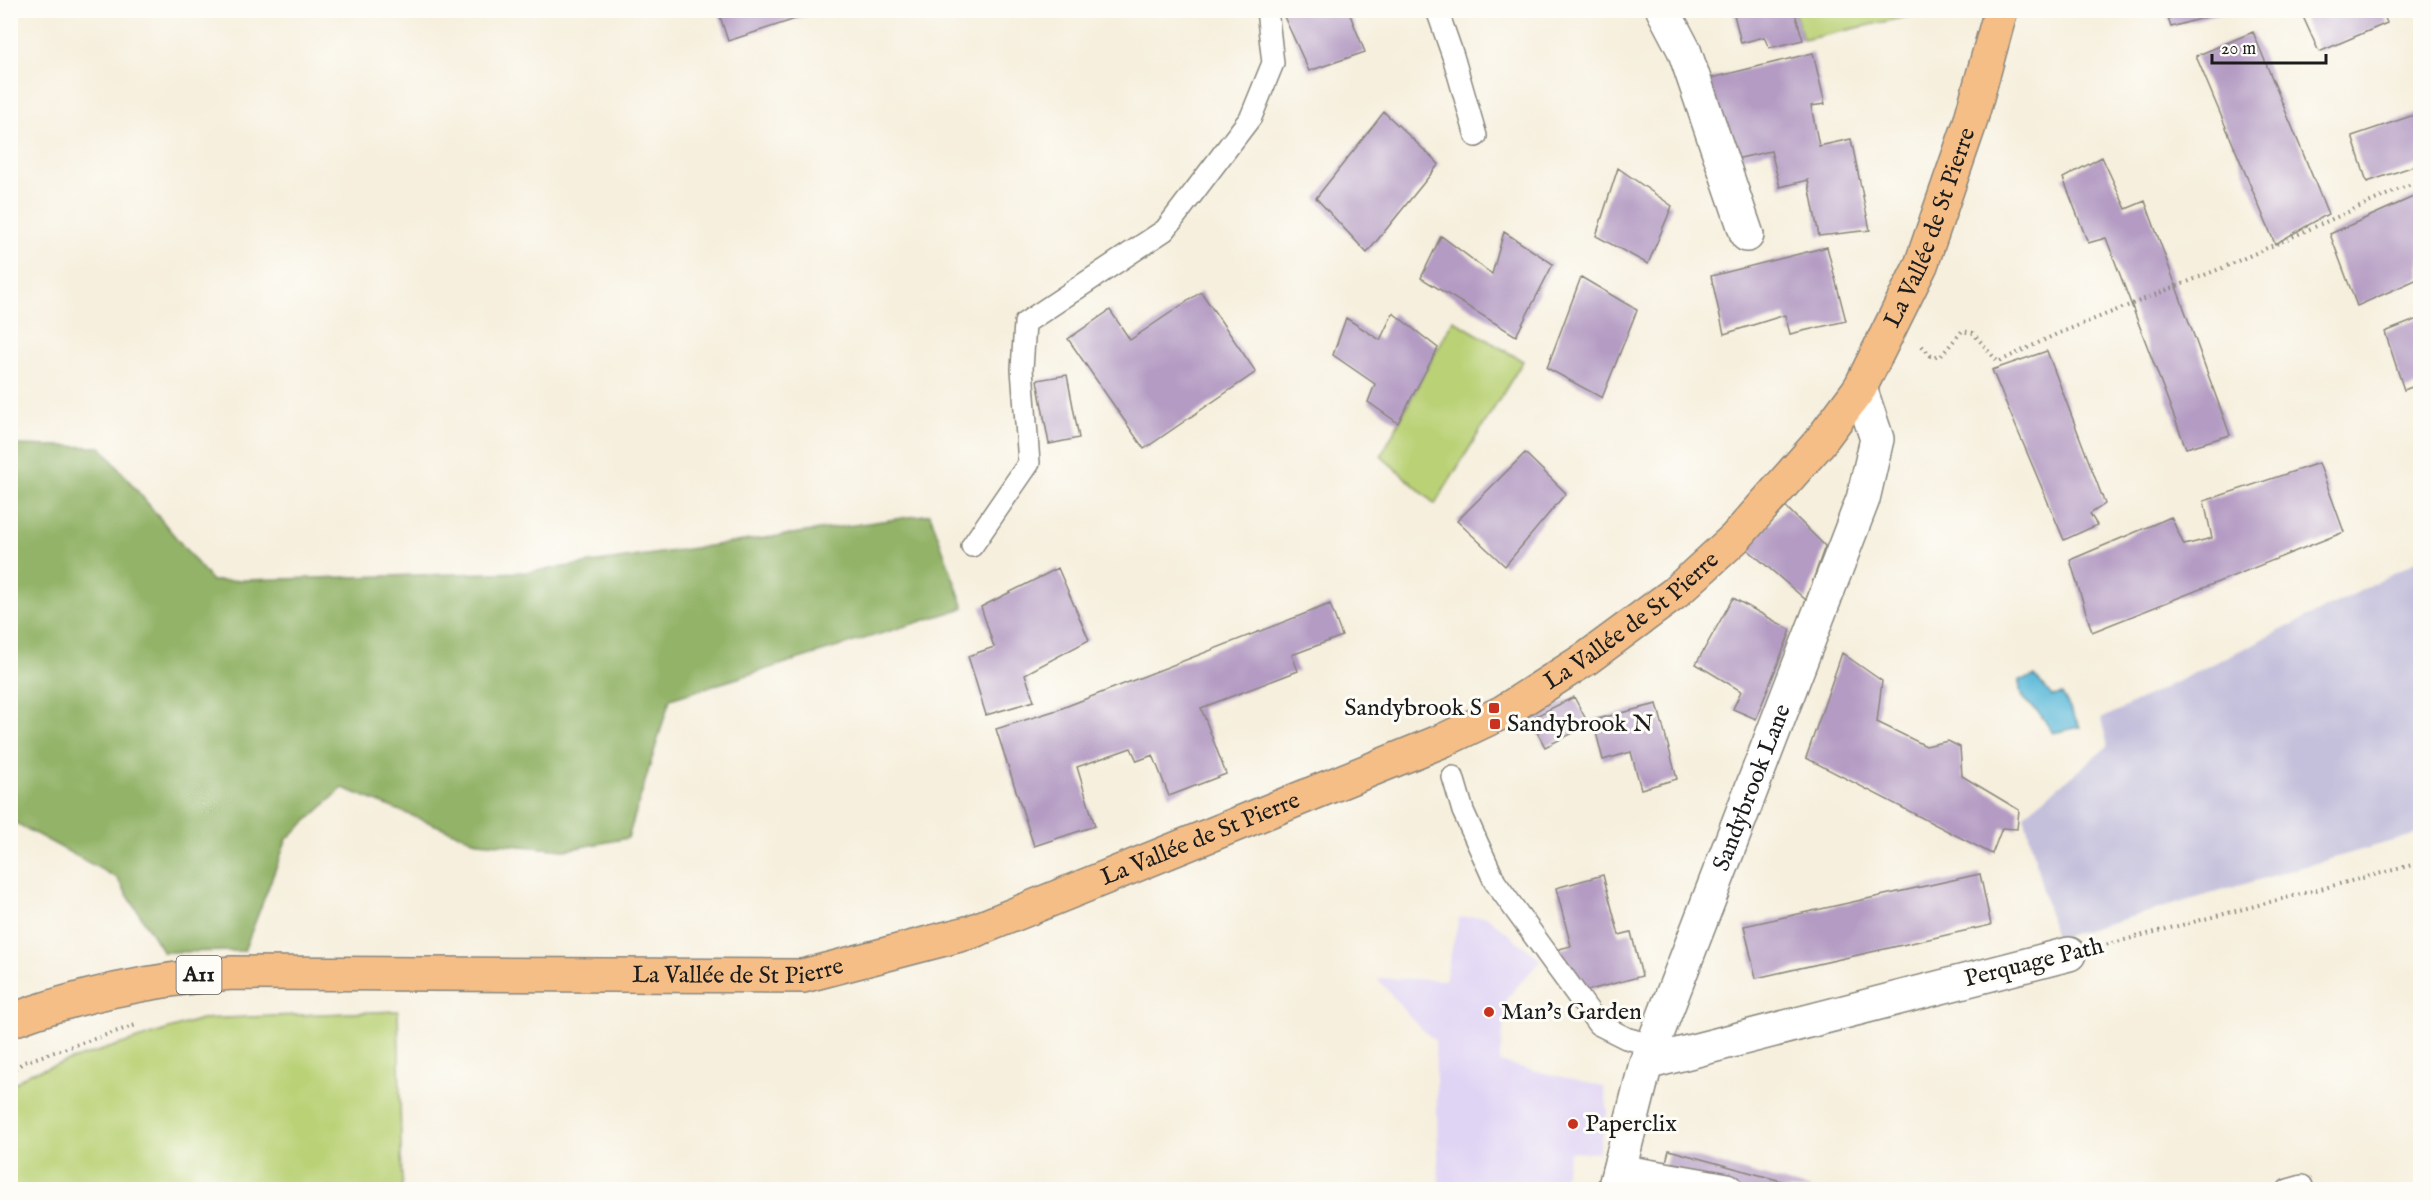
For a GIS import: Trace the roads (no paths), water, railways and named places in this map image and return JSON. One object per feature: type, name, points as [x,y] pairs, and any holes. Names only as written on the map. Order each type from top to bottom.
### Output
[{"type":"main road","name":"La Vallée de St Pierre","points":[[10,1021],[55,1004],[124,989],[181,977],[232,973],[803,976],[971,932],[1444,740],[1503,712],[1587,658],[1683,586],[1735,538],[1819,443],[1860,388],[1925,254],[1969,126],[2001,10]]},
{"type":"street","points":[[1663,10],[1683,50],[1747,235]]},
{"type":"street","name":"Sandybrook Lane","points":[[1616,1180],[1650,1054],[1863,499],[1877,440],[1860,388]]},
{"type":"street","name":"Perquage Path","points":[[1650,1054],[2069,954]]},
{"type":"street","points":[[1616,1180],[1727,1190]]},
{"type":"lane","points":[[972,546],[1029,463],[1022,369],[1025,322],[1165,230],[1251,117],[1273,63],[1267,10]]},
{"type":"lane","points":[[1437,10],[1476,136]]},
{"type":"lane","points":[[1453,777],[1463,811],[1495,882],[1598,1024],[1626,1038],[1650,1054]]},
{"type":"water","points":[[2035,676],[2052,696],[2062,694],[2080,727],[2053,733],[2040,714],[2023,699],[2020,692],[2020,680]]},
{"type":"place","name":"Sandybrook S","points":[[1494,708]]},
{"type":"place","name":"Sandybrook N","points":[[1495,724]]},
{"type":"place","name":"Man's Garden","points":[[1489,1012]]},
{"type":"place","name":"Paperclix","points":[[1573,1124]]}]
